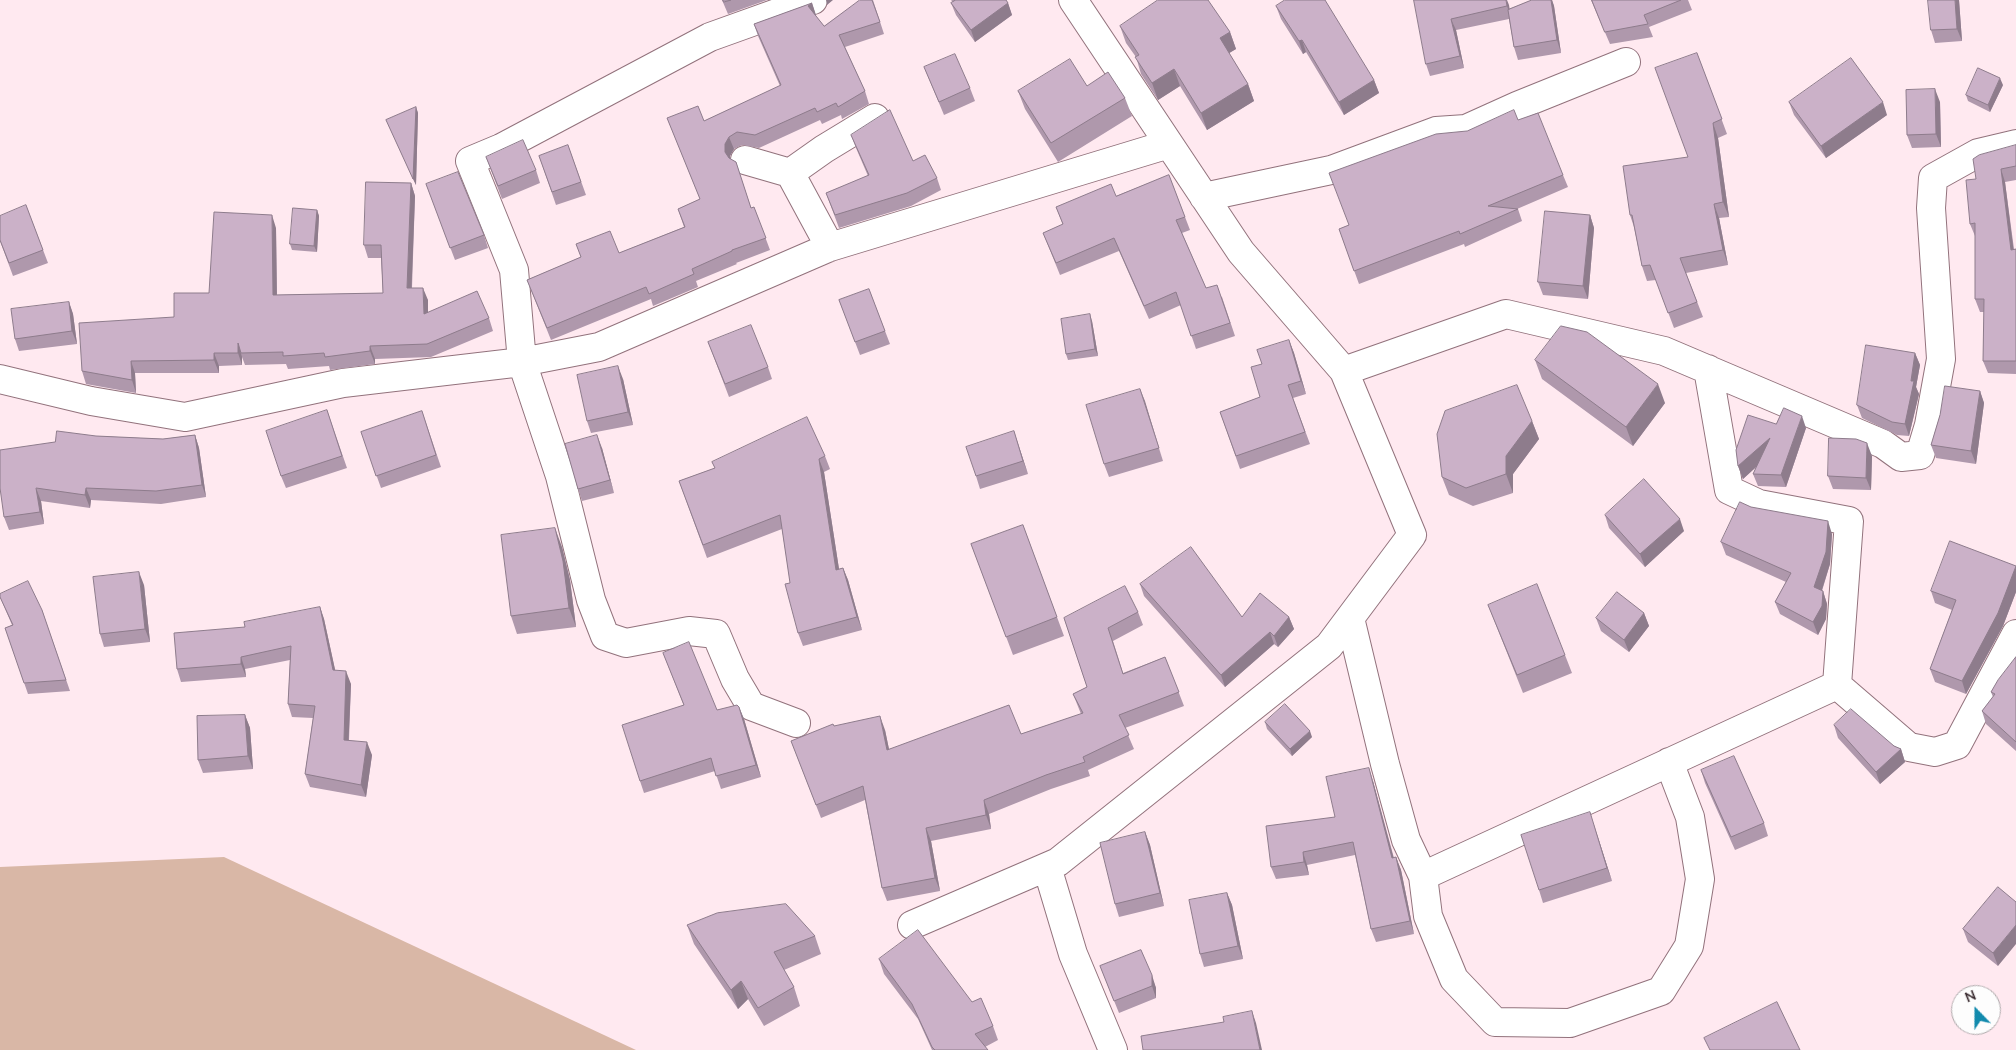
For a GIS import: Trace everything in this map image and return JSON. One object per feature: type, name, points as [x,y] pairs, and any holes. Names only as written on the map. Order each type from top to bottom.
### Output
[{"type":"street","points":[[796,723],[751,706],[735,679],[716,634],[689,631],[626,642],[605,636],[591,600],[560,476],[522,362],[514,270],[470,161],[501,148],[710,37],[813,0]]},
{"type":"street","points":[[912,925],[1058,862],[1329,646],[1412,535],[1344,371],[1241,252],[1073,0]]},
{"type":"street","points":[[1204,197],[1331,170],[1436,131],[1466,129],[1526,102],[1626,62]]},
{"type":"street","points":[[790,173],[824,149],[875,118]]},
{"type":"street","points":[[0,379],[91,401],[185,417],[343,383],[522,362],[599,347],[830,247],[1169,144]]},
{"type":"street","points":[[1344,371],[1506,314],[1664,351],[1883,444],[1901,457],[1920,455],[1929,425],[1941,360],[1931,208],[1934,178],[1978,152],[2016,144]]},
{"type":"street","points":[[744,160],[790,173],[830,247]]},
{"type":"street","points":[[1708,369],[1729,490],[1759,504],[1848,521],[1837,685]]},
{"type":"street","points":[[1350,618],[1384,764],[1406,840],[1423,876],[1428,916],[1454,979],[1495,1022],[1570,1023],[1661,991],[1689,946],[1700,879],[1690,817],[1669,762]]},
{"type":"street","points":[[1837,685],[1909,747],[1935,752],[1957,744],[2016,634]]},
{"type":"street","points":[[1423,876],[1837,685]]},
{"type":"street","points":[[1047,867],[1073,954],[1113,1050]]},
{"type":"shaded area","points":[[224,857],[636,1050],[0,1050],[0,867]]},
{"type":"building","points":[[860,0],[872,0],[880,22],[839,35],[865,91],[838,107],[836,103],[817,112],[815,108],[755,135],[737,132],[729,137],[725,144],[725,152],[729,158],[736,162],[751,208],[754,207],[766,238],[732,250],[692,269],[694,274],[649,294],[646,287],[547,328],[527,280],[581,257],[576,244],[610,231],[619,253],[685,227],[678,209],[700,199],[667,118],[698,106],[704,121],[781,85],[754,24],[812,3],[808,6],[824,26]]},
{"type":"building","points":[[956,0],[1006,0],[1008,3],[971,30],[951,3]]},
{"type":"building","points":[[1158,0],[1208,0],[1230,32],[1220,38],[1248,84],[1201,113],[1174,69],[1152,83],[1135,57],[1139,55],[1120,26]]},
{"type":"building","points":[[1285,0],[1325,0],[1374,80],[1339,102],[1302,40],[1299,41],[1276,6]]},
{"type":"building","points":[[1414,0],[1506,0],[1507,6],[1451,19],[1460,56],[1426,64]]},
{"type":"building","points":[[1532,0],[1551,0],[1557,40],[1514,47],[1508,10]]},
{"type":"building","points":[[1592,0],[1681,0],[1644,15],[1648,24],[1605,32]]},
{"type":"building","points":[[1928,0],[1955,0],[1957,29],[1931,30]]},
{"type":"building","points":[[1697,53],[1722,119],[1713,123],[1723,202],[1714,204],[1723,250],[1680,258],[1697,302],[1668,313],[1650,265],[1642,266],[1632,215],[1630,215],[1623,166],[1688,157],[1655,68]]},
{"type":"building","points":[[955,54],[970,88],[939,102],[924,67]]},
{"type":"building","points":[[1851,58],[1883,102],[1821,146],[1789,102]]},
{"type":"building","points":[[1070,59],[1087,86],[1108,72],[1125,98],[1051,143],[1018,91]]},
{"type":"building","points":[[1978,68],[2000,78],[1988,105],[1966,95]]},
{"type":"building","points":[[1935,89],[1936,134],[1907,135],[1906,90]]},
{"type":"building","points":[[416,107],[413,179],[386,120]]},
{"type":"building","points":[[890,110],[913,161],[925,155],[937,178],[907,193],[835,215],[826,193],[869,175],[851,135]]},
{"type":"building","points":[[1514,110],[1518,120],[1538,113],[1563,175],[1488,206],[1518,209],[1460,234],[1459,231],[1354,271],[1339,229],[1349,225],[1329,173],[1436,134],[1467,131]]},
{"type":"building","points":[[523,140],[536,170],[498,186],[486,157]]},
{"type":"building","points":[[568,145],[581,182],[552,192],[539,156]]},
{"type":"building","points":[[2016,145],[2016,166],[2001,169],[2011,250],[2016,249],[2016,361],[1983,361],[1984,299],[1975,299],[1975,223],[1970,224],[1966,180],[1976,179],[1973,159],[1979,155]]},
{"type":"building","points":[[458,172],[484,235],[450,248],[426,184]]},
{"type":"building","points":[[1169,175],[1185,217],[1176,220],[1206,288],[1217,285],[1230,323],[1191,336],[1176,292],[1144,306],[1114,238],[1056,263],[1043,233],[1063,224],[1056,207],[1111,184],[1116,196]]},
{"type":"building","points":[[366,182],[411,183],[407,288],[423,288],[424,314],[477,291],[489,318],[427,344],[370,346],[370,351],[325,357],[324,353],[283,356],[283,352],[241,353],[238,343],[238,353],[214,353],[214,360],[131,361],[132,380],[82,371],[79,323],[174,317],[174,293],[209,293],[214,212],[272,215],[273,295],[383,293],[381,245],[364,245]]},
{"type":"building","points":[[26,205],[43,250],[9,263],[0,240],[0,216]]},
{"type":"building","points":[[293,208],[317,210],[314,246],[290,244]]},
{"type":"building","points":[[1545,211],[1590,215],[1583,286],[1538,282]]},
{"type":"building","points":[[869,289],[885,331],[855,342],[839,300]]},
{"type":"building","points":[[69,302],[72,331],[15,339],[11,309]]},
{"type":"building","points":[[1090,314],[1095,349],[1066,354],[1061,319]]},
{"type":"building","points":[[751,325],[768,367],[725,384],[708,342]]},
{"type":"building","points":[[1561,326],[1587,332],[1658,384],[1626,427],[1535,360]]},
{"type":"building","points":[[1289,340],[1301,381],[1288,385],[1305,432],[1236,456],[1220,412],[1260,397],[1251,367],[1262,364],[1257,350]]},
{"type":"building","points":[[1866,345],[1915,353],[1911,381],[1914,381],[1905,424],[1892,422],[1857,405]]},
{"type":"building","points":[[618,366],[628,412],[587,421],[577,375]]},
{"type":"building","points":[[1517,385],[1532,421],[1506,456],[1506,474],[1466,488],[1442,477],[1437,434],[1445,411]]},
{"type":"building","points":[[1945,386],[1980,391],[1971,451],[1931,445],[1940,415]]},
{"type":"building","points":[[1140,389],[1159,448],[1104,464],[1086,405]]},
{"type":"building","points":[[1784,408],[1802,416],[1781,475],[1753,474],[1770,438],[1738,466],[1736,450],[1748,415],[1776,424]]},
{"type":"building","points":[[327,410],[342,456],[281,476],[266,431]]},
{"type":"building","points":[[422,411],[436,455],[376,476],[361,432]]},
{"type":"building","points":[[807,417],[825,456],[819,459],[836,570],[843,568],[857,617],[798,633],[785,584],[790,583],[780,515],[703,545],[679,481],[715,468],[712,462]]},
{"type":"building","points":[[57,431],[96,436],[163,439],[195,435],[202,485],[156,491],[86,488],[85,495],[36,488],[40,512],[4,517],[0,488],[0,450],[55,442]]},
{"type":"building","points":[[1014,431],[1023,461],[976,476],[966,447]]},
{"type":"building","points":[[597,435],[610,480],[578,489],[565,444]]},
{"type":"building","points":[[1829,438],[1856,439],[1867,443],[1866,478],[1828,476]]},
{"type":"building","points":[[1644,479],[1680,519],[1640,554],[1605,515]]},
{"type":"building","points":[[1740,502],[1751,507],[1828,521],[1826,552],[1814,587],[1823,591],[1822,606],[1813,622],[1775,602],[1791,573],[1721,542]]},
{"type":"building","points":[[1023,525],[1057,617],[1006,637],[971,544]]},
{"type":"building","points":[[555,528],[563,561],[569,608],[511,616],[501,535]]},
{"type":"building","points":[[1950,541],[2016,566],[1998,613],[1962,681],[1930,669],[1956,600],[1931,591]]},
{"type":"building","points":[[1191,547],[1242,617],[1260,593],[1289,617],[1274,636],[1270,632],[1221,675],[1140,584]]},
{"type":"building","points":[[139,572],[145,629],[100,634],[93,577]]},
{"type":"building","points":[[28,581],[42,610],[66,680],[24,683],[5,628],[13,625],[0,594]]},
{"type":"building","points":[[1537,584],[1565,655],[1517,675],[1488,605]]},
{"type":"building","points":[[1125,586],[1138,612],[1108,628],[1123,674],[1165,657],[1179,692],[1119,715],[1129,735],[1083,757],[1085,762],[1046,775],[984,800],[986,815],[926,828],[935,878],[882,888],[863,786],[816,805],[791,741],[833,724],[834,726],[880,716],[887,750],[1009,705],[1021,734],[1083,713],[1073,694],[1087,687],[1064,618]]},
{"type":"building","points":[[1617,592],[1644,613],[1624,640],[1596,618]]},
{"type":"building","points":[[320,607],[333,670],[346,671],[344,740],[367,742],[361,785],[305,774],[315,706],[288,704],[291,646],[241,657],[241,664],[177,669],[174,633],[245,627],[244,622]]},
{"type":"building","points":[[689,642],[717,710],[737,705],[739,707],[756,765],[716,776],[711,758],[640,781],[622,725],[684,705],[663,653]]},
{"type":"building","points":[[2016,657],[2016,742],[1982,711],[1995,694],[1991,692],[1998,680]]},
{"type":"building","points":[[1285,704],[1310,731],[1290,749],[1265,722]]},
{"type":"building","points":[[1851,709],[1894,746],[1901,749],[1876,772],[1834,725]]},
{"type":"building","points":[[245,715],[248,756],[198,760],[197,716]]},
{"type":"building","points":[[1734,756],[1764,823],[1731,837],[1701,770]]},
{"type":"building","points":[[1369,768],[1392,858],[1396,857],[1410,921],[1371,929],[1353,842],[1303,852],[1304,862],[1271,867],[1266,826],[1335,817],[1326,777]]},
{"type":"building","points":[[1590,812],[1607,868],[1539,890],[1521,835]]},
{"type":"building","points":[[1145,832],[1160,893],[1115,904],[1100,843]]},
{"type":"building","points":[[1998,887],[2016,902],[2016,925],[1993,953],[1963,929]]},
{"type":"building","points":[[1227,893],[1238,946],[1200,954],[1189,900]]},
{"type":"building","points":[[786,904],[815,936],[774,952],[794,987],[758,1008],[741,981],[731,990],[687,925],[717,913]]},
{"type":"building","points":[[918,930],[972,1002],[981,998],[993,1026],[975,1034],[988,1050],[935,1050],[912,1004],[879,959]]},
{"type":"building","points":[[1141,950],[1152,975],[1152,986],[1114,1001],[1100,966]]},
{"type":"building","points":[[1777,1002],[1800,1050],[1710,1050],[1704,1038]]},
{"type":"building","points":[[1252,1011],[1260,1050],[1143,1050],[1141,1036],[1224,1022],[1223,1017]]}]
